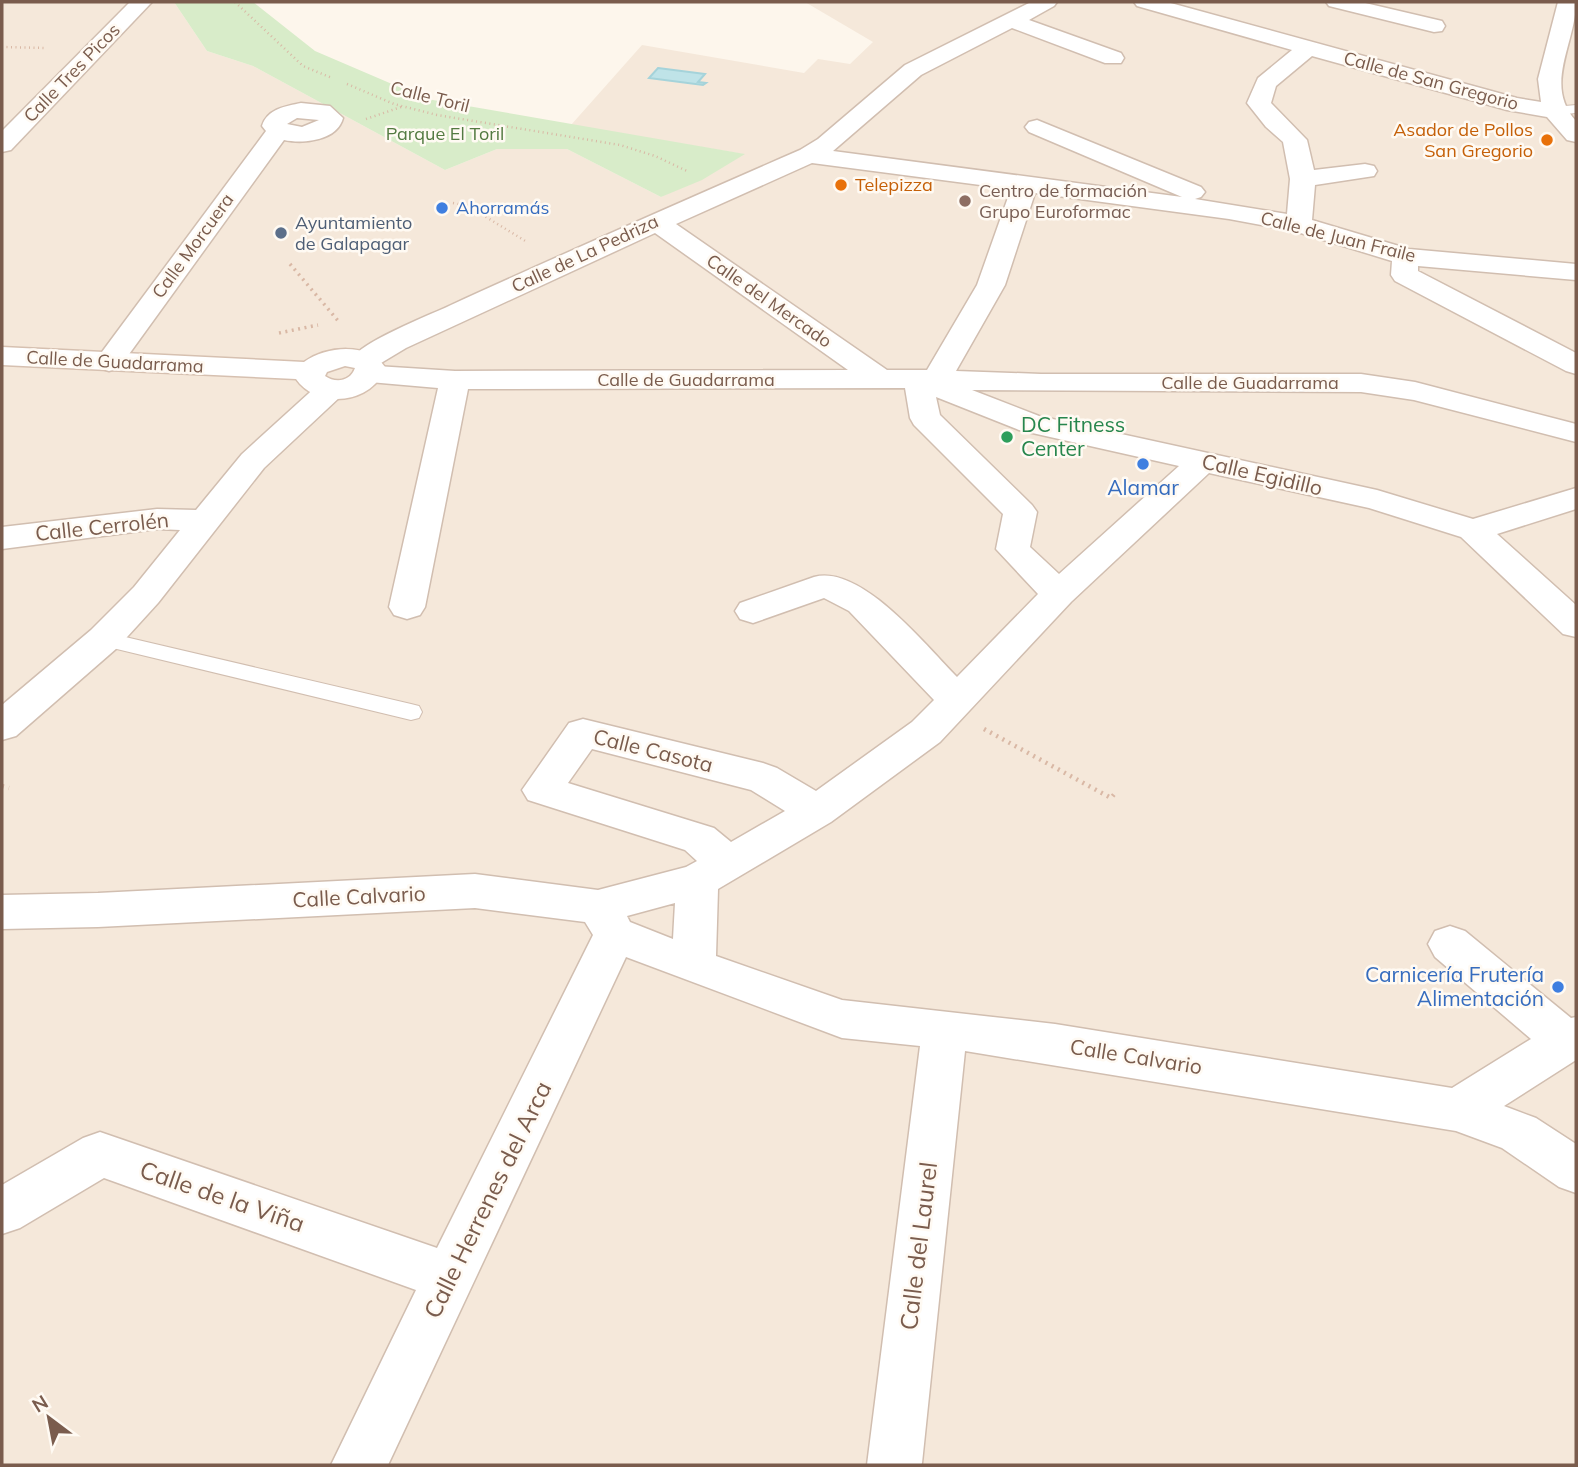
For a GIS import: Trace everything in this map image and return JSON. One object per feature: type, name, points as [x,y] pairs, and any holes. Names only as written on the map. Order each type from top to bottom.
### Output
[{"type":"street","name":"Calle Tres Picos","points":[[2,145],[142,2]]},
{"type":"street","name":"Calle de La Pedriza","points":[[321,381],[355,386],[367,368],[396,342],[543,273],[809,155],[827,144],[913,70],[1047,2]]},
{"type":"street","name":"Calle de San Gregorio","points":[[1144,2],[1515,105],[1565,110]]},
{"type":"street","points":[[1342,2],[1434,26]]},
{"type":"street","name":"Calle de San Gregorio","points":[[1565,110],[1549,79],[1568,2]]},
{"type":"street","points":[[1010,20],[1113,58]]},
{"type":"street","points":[[1299,224],[1303,179],[1295,140],[1274,122],[1259,103],[1266,83],[1309,47]]},
{"type":"street","points":[[1565,110],[1576,135]]},
{"type":"street","points":[[1037,127],[1185,188],[1229,211]]},
{"type":"street","name":"Calle Morcuera","points":[[109,362],[278,131]]},
{"type":"street","name":"Calle de Juan Fraile","points":[[809,155],[1229,211],[1299,224],[1407,257],[1576,272]]},
{"type":"street","points":[[1303,179],[1365,170]]},
{"type":"street","points":[[1026,182],[991,285],[927,379],[925,418],[1020,512],[1013,549],[1059,594]]},
{"type":"street","name":"Calle del Mercado","points":[[656,222],[882,380]]},
{"type":"street","points":[[1407,257],[1404,264],[1405,275],[1576,365]]},
{"type":"street","name":"Calle de Guadarrama","points":[[2,356],[109,362],[321,381]]},
{"type":"street","name":"Calle de Guadarrama","points":[[367,368],[455,380],[927,379],[1041,383],[1361,383],[1469,403],[1576,433]]},
{"type":"street","name":"Calle Egidillo","points":[[927,379],[1030,423],[1377,500],[1473,530],[1576,625]]},
{"type":"street","points":[[407,607],[455,380]]},
{"type":"street","points":[[2,726],[104,639],[146,595],[203,521],[321,381]]},
{"type":"street","points":[[1576,399],[1576,414]]},
{"type":"street","points":[[607,921],[713,872],[817,811],[926,732],[1059,594],[1202,462]]},
{"type":"street","points":[[1473,530],[1576,498]]},
{"type":"street","name":"Calle Cerrolén","points":[[2,538],[157,519],[203,521]]},
{"type":"street","points":[[753,611],[826,585],[861,603],[954,705]]},
{"type":"street","name":"Calle Casota","points":[[713,872],[699,839],[542,790],[583,733],[763,778],[817,811]]},
{"type":"street","points":[[694,966],[713,872]]},
{"type":"street","name":"Calle Calvario","points":[[2,912],[98,910],[475,891],[607,921],[694,966],[842,1019],[944,1029],[1068,1046],[1457,1110],[1519,1133],[1576,1171]]},
{"type":"street","name":"Calle Herrenes del Arca","points":[[359,1465],[451,1278],[607,921]]},
{"type":"street","points":[[1450,944],[1572,1039],[1457,1110]]},
{"type":"street","name":"Calle del Laurel","points":[[894,1463],[944,1029]]},
{"type":"street","name":"Calle de la Viña","points":[[2,1211],[100,1154],[451,1278]]},
{"type":"lane","points":[[104,639],[411,712]]},
{"type":"path","points":[[235,2],[303,66],[333,78]]},
{"type":"path","name":"Calle Toril","points":[[344,83],[402,107],[592,138],[630,147],[685,170],[723,193]]},
{"type":"path","points":[[368,118],[402,107]]},
{"type":"path","points":[[453,203],[468,206],[534,246],[523,261],[543,273]]},
{"type":"path","points":[[290,264],[337,321]]},
{"type":"path","points":[[271,335],[324,324]]},
{"type":"path","points":[[954,705],[1111,798],[1116,792]]},
{"type":"path","points":[[2,786],[9,788]]},
{"type":"shaded area","points":[[2,2],[174,2],[207,51],[253,66],[445,170],[497,149],[567,149],[661,197],[743,154],[571,125],[642,45],[804,73],[818,59],[850,64],[873,42],[805,2],[1576,2],[1576,1465],[2,1465]]},
{"type":"green space","name":"Parque El Toril","points":[[174,2],[253,2],[315,51],[427,99],[745,154],[702,180],[661,197],[567,149],[497,149],[445,170],[253,66],[207,51]]},
{"type":"water","points":[[658,68],[705,74],[698,82],[706,83],[703,85],[649,78]]},
{"type":"place","name":"Asador de Pollos San Gregorio","points":[[1547,140]]},
{"type":"place","name":"Telepizza","points":[[841,185]]},
{"type":"place","name":"Centro de formación Grupo Euroformac","points":[[965,201]]},
{"type":"place","name":"Ahorramás","points":[[442,208]]},
{"type":"place","name":"Ayuntamiento de Galapagar","points":[[281,233]]},
{"type":"place","name":"DC Fitness Center","points":[[1007,437]]},
{"type":"place","name":"Alamar","points":[[1143,464]]},
{"type":"place","name":"Carnicería Frutería Alimentación","points":[[1558,987]]}]
